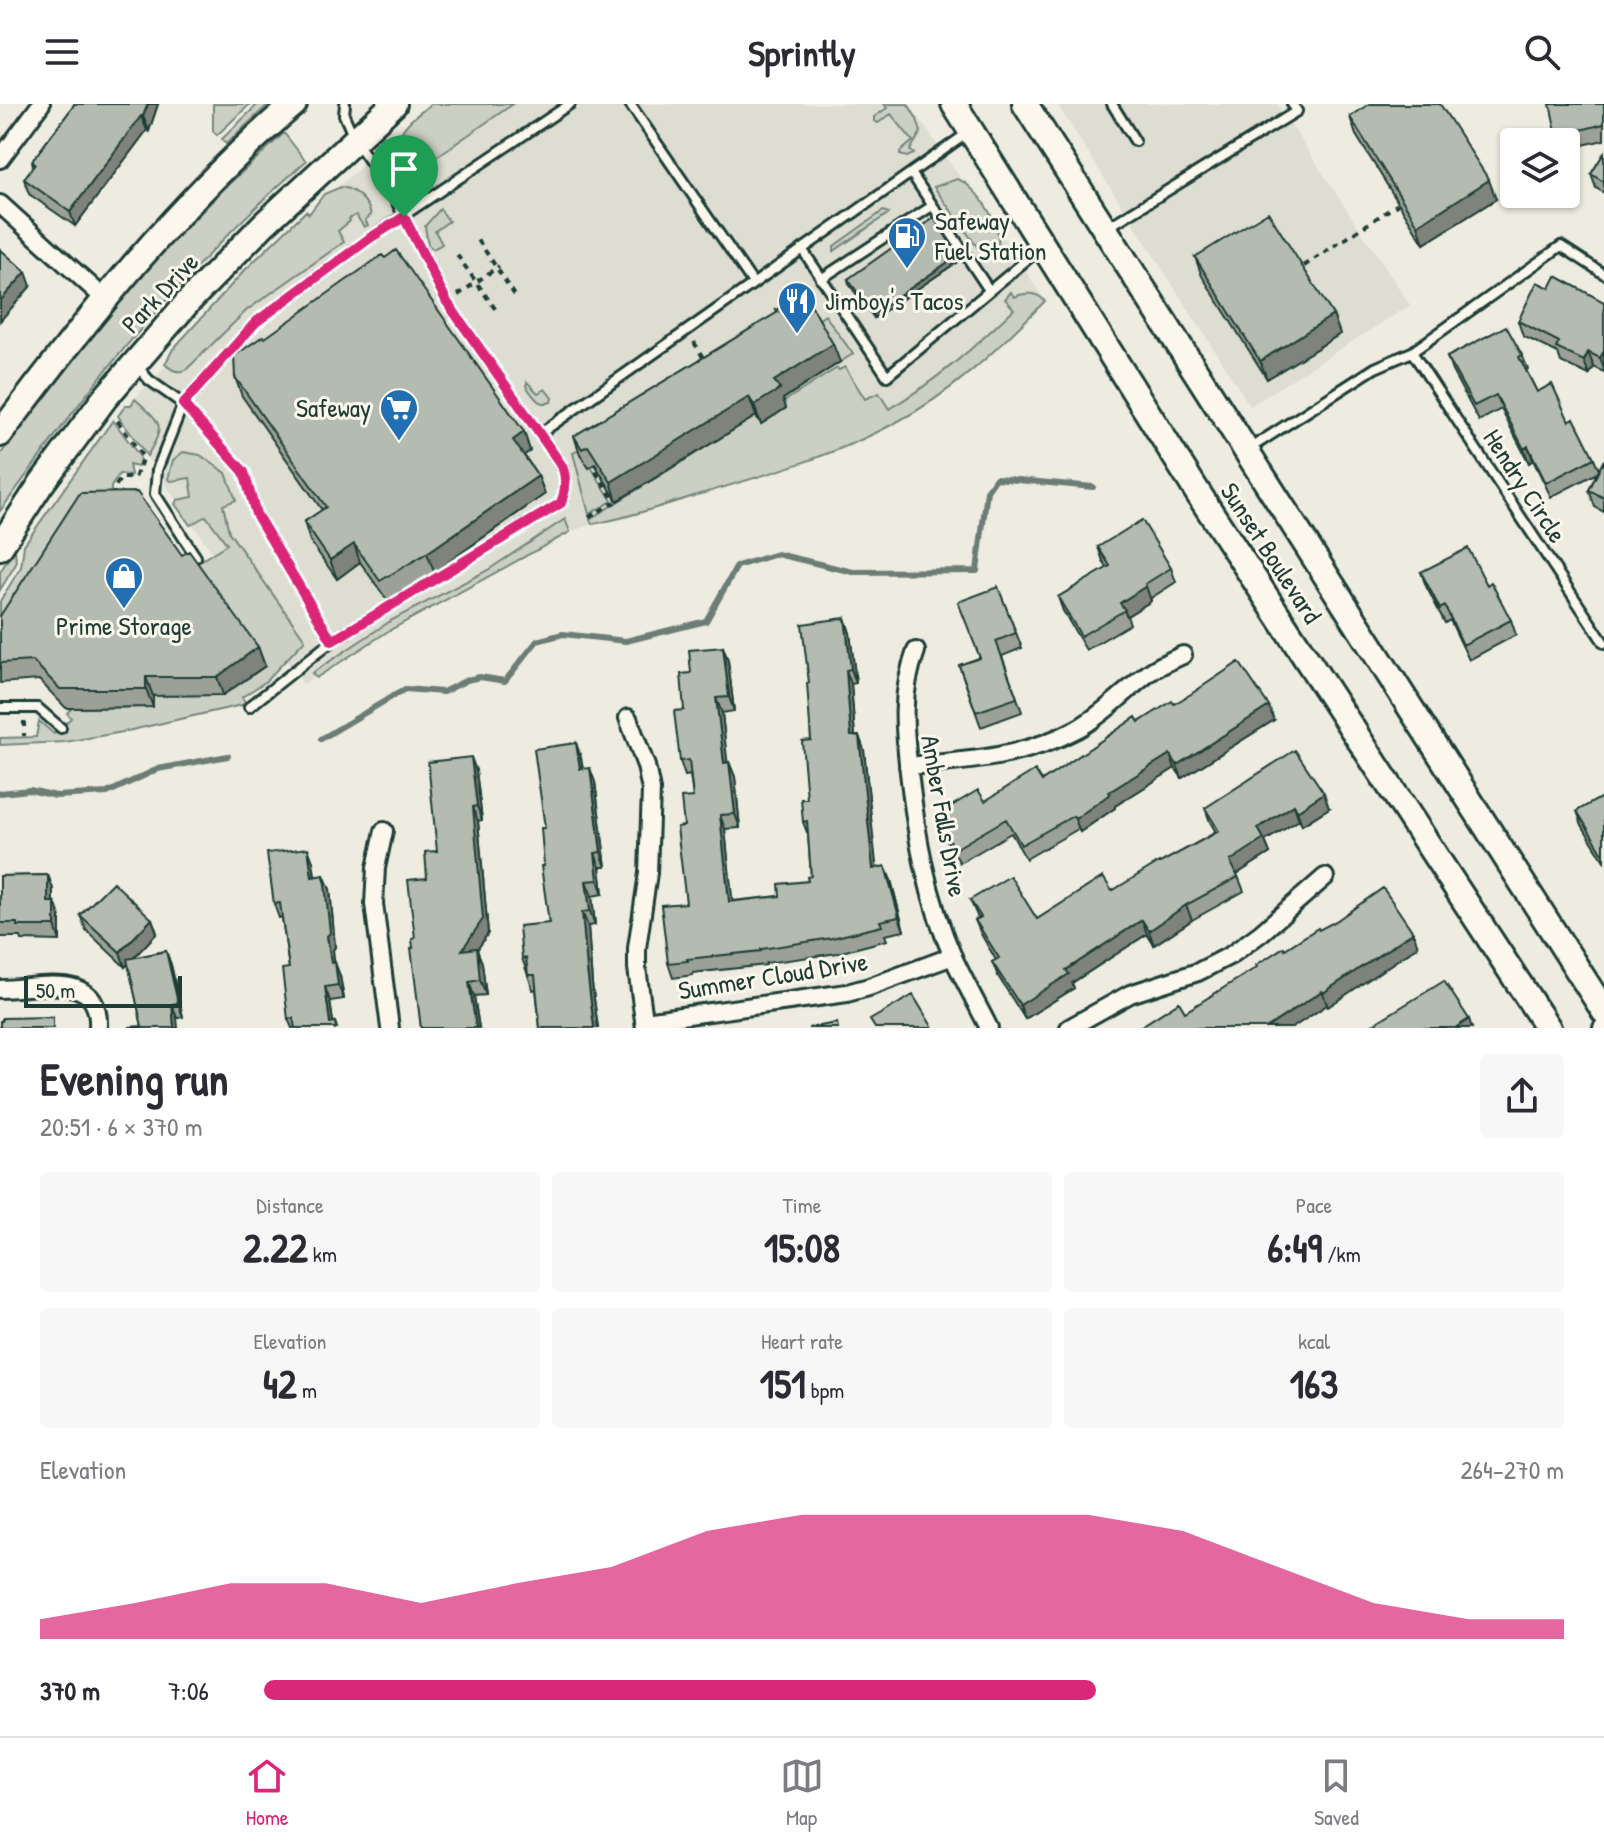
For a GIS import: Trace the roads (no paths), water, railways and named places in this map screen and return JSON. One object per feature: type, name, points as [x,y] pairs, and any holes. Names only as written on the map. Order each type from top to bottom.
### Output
[{"type":"main road","name":"Park Drive","points":[[0,434],[105,299],[223,170],[294,104]]},
{"type":"main road","name":"Park Drive","points":[[0,547],[41,484],[134,363],[188,302],[264,224],[394,104]]},
{"type":"main road","name":"Sunset Boulevard","points":[[954,104],[1198,493],[1548,1028]]},
{"type":"main road","name":"Sunset Boulevard","points":[[1025,104],[1604,1011]]},
{"type":"street","points":[[0,159],[41,104]]},
{"type":"street","points":[[0,204],[105,299]]},
{"type":"street","name":"Amber Falls Drive","points":[[916,651],[907,674],[903,711],[916,826],[926,875],[953,956],[989,1028]]},
{"type":"street","points":[[908,766],[982,761],[1046,743],[1102,713],[1153,669],[1183,655]]},
{"type":"street","points":[[628,718],[646,766],[651,790],[647,885],[637,948],[645,1024]]},
{"type":"street","points":[[384,831],[376,868],[374,904],[390,1028]]},
{"type":"street","points":[[1069,1028],[1130,994],[1198,972],[1231,955],[1325,877]]},
{"type":"street","name":"Summer Cloud Drive","points":[[645,1024],[847,993],[953,956]]},
{"type":"street","points":[[0,989],[74,987],[87,993],[94,1003],[98,1028]]},
{"type":"lane","points":[[249,707],[332,641],[561,503],[566,477],[541,433],[502,383],[447,302],[392,193],[355,140],[344,115],[345,104]]},
{"type":"lane","points":[[196,557],[155,494],[157,470],[183,404],[256,322],[370,238],[570,104]]},
{"type":"lane","points":[[630,104],[753,283]]},
{"type":"lane","points":[[1112,104],[1135,141]]},
{"type":"lane","points":[[1105,229],[1297,111],[1292,104]]},
{"type":"lane","points":[[541,433],[971,130]]},
{"type":"lane","points":[[911,173],[989,290]]},
{"type":"lane","points":[[821,279],[932,206]]},
{"type":"lane","points":[[802,249],[887,376],[1043,246]]},
{"type":"lane","points":[[1247,450],[1375,368],[1412,352],[1561,246],[1604,274]]},
{"type":"lane","name":"Hendry Circle","points":[[1412,352],[1604,643]]},
{"type":"lane","points":[[134,363],[149,380],[183,404],[244,472],[256,514],[332,641]]},
{"type":"lane","points":[[0,708],[38,708],[61,728]]},
{"type":"waterway","points":[[321,739],[405,689],[443,692],[480,677],[505,681],[537,641],[563,634],[626,641],[706,621],[737,566],[777,554],[853,572],[977,571],[987,491],[996,478],[1093,487]]},
{"type":"waterway","points":[[0,793],[30,790],[56,796],[107,793],[158,769],[228,756]]},
{"type":"place","name":"Safeway Fuel Station","points":[[907,270]]},
{"type":"place","name":"Jimboy's Tacos","points":[[797,335]]},
{"type":"place","name":"Safeway","points":[[399,442]]},
{"type":"place","name":"Prime Storage","points":[[124,610]]}]
